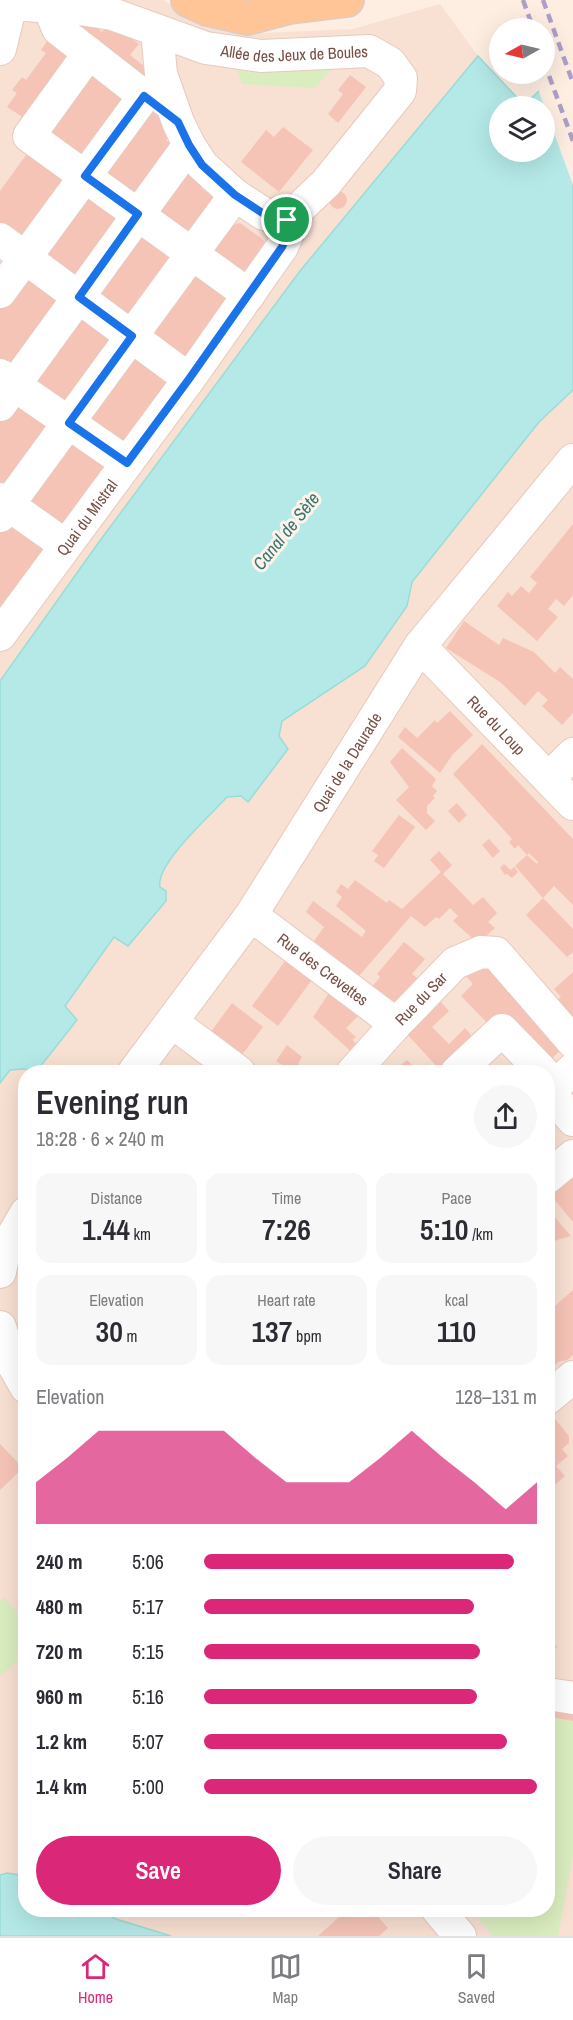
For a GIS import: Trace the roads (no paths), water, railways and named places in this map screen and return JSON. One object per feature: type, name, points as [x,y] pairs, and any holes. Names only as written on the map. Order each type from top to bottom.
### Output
[{"type":"main road","points":[[188,0],[208,9],[247,18],[282,4],[346,0]]},
{"type":"street","name":"Allée des Jeux de Boules","points":[[6,2],[112,14],[206,48],[261,56],[369,51],[390,63],[401,78],[400,91],[326,183],[287,220]]},
{"type":"street","points":[[0,49],[6,2]]},
{"type":"street","points":[[49,7],[58,29],[89,53],[153,85],[202,165],[235,195],[264,214],[287,220]]},
{"type":"street","points":[[0,292],[153,85],[157,31]]},
{"type":"street","points":[[89,53],[29,136],[249,295]]},
{"type":"street","points":[[127,463],[69,423],[5,389],[79,297],[138,214],[184,134]]},
{"type":"street","points":[[65,545],[3,507],[69,423],[235,195]]},
{"type":"street","name":"Quai du Mistral","points":[[2,629],[127,463],[249,295],[282,247],[287,236],[287,220]]},
{"type":"street","points":[[0,239],[189,379]]},
{"type":"street","name":"Quai de la Daurade","points":[[139,1065],[251,915],[420,646],[573,460]]},
{"type":"street","name":"Rue du Loup","points":[[420,646],[573,804]]},
{"type":"street","points":[[549,778],[573,754]]},
{"type":"street","name":"Rue des Crevettes","points":[[251,915],[396,1024]]},
{"type":"street","name":"Rue du Sar","points":[[359,1065],[455,963],[481,952],[496,953],[573,1042]]},
{"type":"street","points":[[172,1022],[230,1065]]},
{"type":"street","points":[[464,1065],[502,1030],[536,1065]]},
{"type":"street","points":[[555,1086],[573,1120]]},
{"type":"street","points":[[555,1171],[573,1156]]},
{"type":"street","points":[[0,1272],[4,1251],[18,1227]]},
{"type":"street","points":[[0,1327],[10,1359],[18,1373]]},
{"type":"street","points":[[555,1695],[573,1698]]},
{"type":"street","points":[[444,1917],[460,1936]]},
{"type":"water","name":"Canal de Sète","points":[[478,56],[489,68],[489,84],[504,84],[516,96],[489,96],[489,162],[555,162],[555,96],[534,96],[546,84],[555,84],[555,76],[573,59],[573,390],[539,422],[412,582],[407,606],[365,666],[282,721],[279,736],[288,749],[248,802],[241,796],[227,797],[175,853],[161,877],[160,887],[166,891],[166,901],[128,946],[114,937],[65,1006],[77,1020],[42,1065],[18,1065],[18,1069],[10,1070],[0,1083],[0,681],[99,542],[300,271]]},
{"type":"water","points":[[7,1873],[18,1875],[18,1917],[112,1917],[171,1936],[0,1936],[0,1875]]},
{"type":"railway","points":[[523,0],[529,18]]},
{"type":"railway","points":[[543,0],[573,83]]},
{"type":"railway","points":[[552,84],[573,141]]}]
